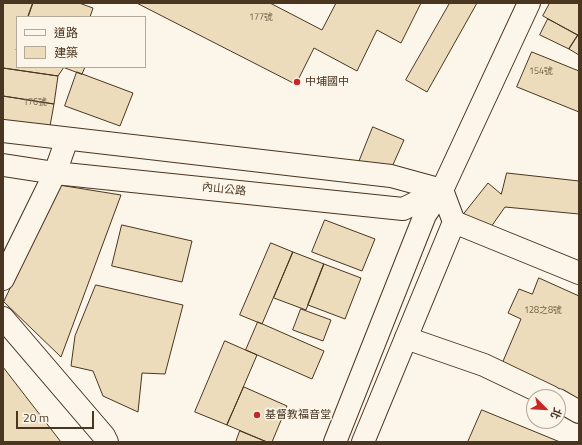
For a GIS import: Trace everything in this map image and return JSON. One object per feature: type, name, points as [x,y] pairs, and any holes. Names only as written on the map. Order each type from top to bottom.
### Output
[{"type":"main road","points":[[335,442],[425,215],[442,190],[529,3]]},
{"type":"main road","points":[[3,131],[390,176],[442,190]]},
{"type":"main road","points":[[3,279],[55,173],[67,138]]},
{"type":"main road","points":[[168,184],[176,151]]},
{"type":"main road","name":"內山公路","points":[[3,164],[55,173],[403,209],[442,190]]},
{"type":"main road","points":[[363,442],[454,222],[442,190]]},
{"type":"main road","points":[[454,222],[579,273]]},
{"type":"main road","points":[[3,318],[104,436],[107,442]]},
{"type":"main road","points":[[406,338],[484,365],[534,389]]},
{"type":"main road","points":[[566,405],[579,412]]},
{"type":"building","points":[[3,3],[33,3],[28,16],[16,16],[16,68],[63,68],[58,76],[3,68]]},
{"type":"building","points":[[33,3],[79,3],[93,8],[90,16],[28,16]]},
{"type":"building","points":[[137,3],[270,3],[322,30],[336,3],[421,3],[401,43],[377,30],[357,71],[314,48],[296,84]]},
{"type":"building","points":[[450,3],[477,3],[427,92],[406,80]]},
{"type":"building","points":[[550,3],[579,3],[579,36],[543,16]]},
{"type":"building","points":[[548,19],[578,35],[569,49],[540,35]]},
{"type":"building","points":[[578,35],[579,36],[579,55],[569,49]]},
{"type":"building","points":[[532,52],[579,71],[579,112],[517,87]]},
{"type":"building","points":[[3,68],[58,76],[54,104],[3,96]]},
{"type":"building","points":[[66,68],[85,68],[82,74]]},
{"type":"building","points":[[77,72],[133,93],[120,126],[65,106]]},
{"type":"building","points":[[3,96],[54,104],[50,126],[3,120]]},
{"type":"building","points":[[373,127],[404,140],[391,169],[359,162]]},
{"type":"building","points":[[507,173],[579,181],[579,214],[505,207],[486,234],[461,217],[488,183],[501,194]]},
{"type":"building","points":[[59,185],[121,195],[61,357],[4,302]]},
{"type":"building","points":[[325,220],[375,239],[362,271],[312,252]]},
{"type":"building","points":[[122,225],[192,241],[182,282],[112,266]]},
{"type":"building","points":[[271,243],[293,252],[262,324],[240,315]]},
{"type":"building","points":[[293,252],[324,264],[306,310],[274,298]]},
{"type":"building","points":[[324,264],[361,278],[345,319],[308,305]]},
{"type":"building","points":[[539,278],[579,296],[579,400],[566,394],[566,389],[554,389],[501,366],[521,319],[508,313],[519,289],[532,294]]},
{"type":"building","points":[[96,285],[183,305],[165,374],[142,373],[138,412],[103,396],[93,371],[71,366],[75,336]]},
{"type":"building","points":[[301,309],[331,320],[323,341],[293,330]]},
{"type":"building","points":[[258,322],[324,351],[312,379],[246,350]]},
{"type":"building","points":[[225,341],[257,355],[227,425],[195,412]]},
{"type":"building","points":[[3,367],[61,442],[3,442]]},
{"type":"building","name":"基督教福音堂","points":[[244,387],[287,406],[272,442],[267,442],[227,425]]},
{"type":"building","points":[[482,410],[560,442],[468,442]]},
{"type":"building","points":[[240,431],[267,442],[236,442]]},
{"type":"place","name":"中埔國中","points":[[297,82]]},
{"type":"place","name":"基督教福音堂","points":[[257,415]]}]
